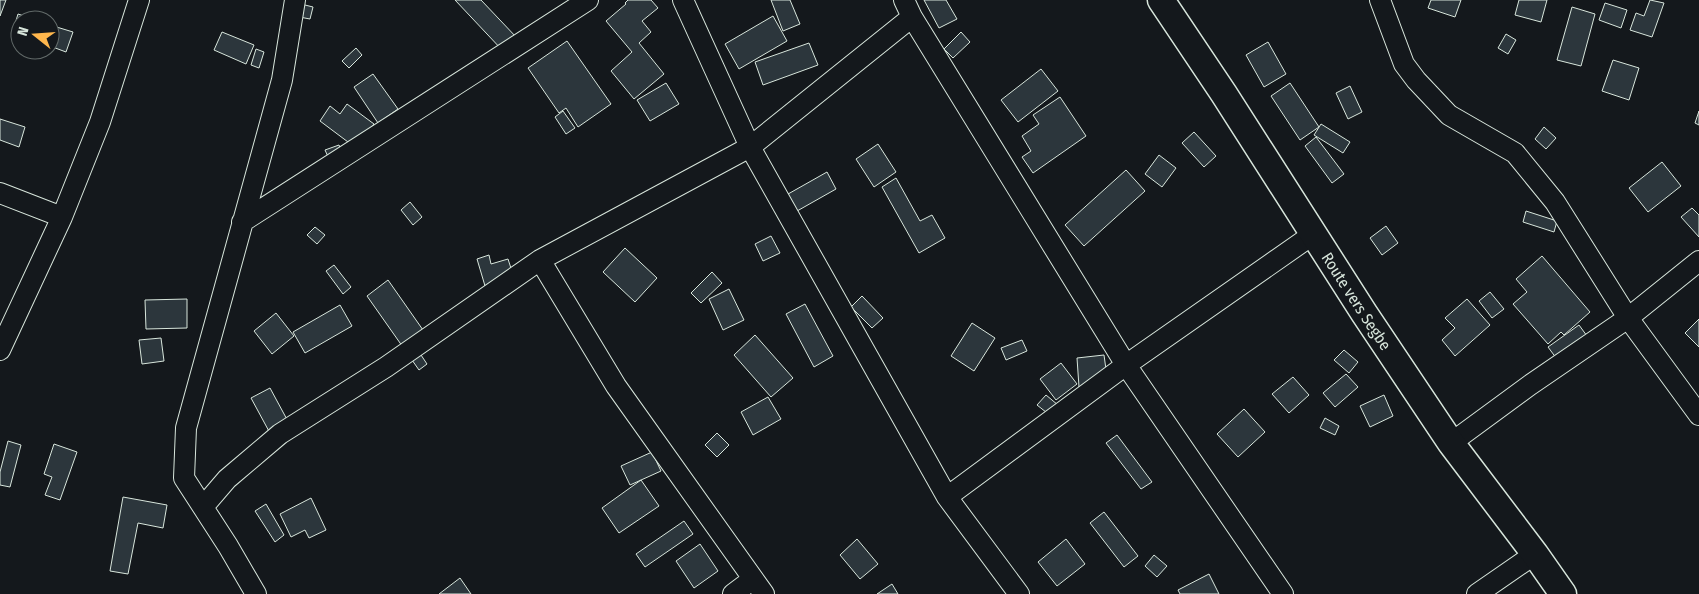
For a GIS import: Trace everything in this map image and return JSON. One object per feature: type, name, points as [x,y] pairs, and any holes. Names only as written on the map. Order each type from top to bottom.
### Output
[{"type":"main road","name":"Route vers Segbe","points":[[1161,0],[1451,443],[1563,594]]},
{"type":"street","points":[[0,350],[62,217],[100,122],[139,0]]},
{"type":"street","points":[[256,594],[184,478],[186,428],[282,80],[296,0]]},
{"type":"street","points":[[242,222],[588,0]]},
{"type":"street","points":[[683,0],[750,147],[946,497],[1019,594]]},
{"type":"street","points":[[1380,0],[1404,64],[1416,80],[1449,114],[1515,153],[1555,202],[1628,318],[1699,415]]},
{"type":"street","points":[[203,506],[227,479],[280,434],[386,367],[540,260],[750,147],[908,8],[1126,365],[1283,594]]},
{"type":"street","points":[[0,194],[62,217]]},
{"type":"street","points":[[946,497],[1126,365],[1314,233]]},
{"type":"street","points":[[540,260],[616,386],[758,586],[733,594]]},
{"type":"street","points":[[1451,443],[1530,385],[1628,318],[1699,261]]},
{"type":"street","points":[[1477,594],[1535,554]]},
{"type":"building","points":[[0,0],[6,0],[0,16]]},
{"type":"building","points":[[455,0],[481,0],[517,38],[503,51]]},
{"type":"building","points":[[628,0],[651,0],[658,8],[642,21],[651,32],[639,43],[664,74],[634,99],[611,71],[632,52],[606,21],[626,4]]},
{"type":"building","points":[[771,0],[790,0],[800,24],[783,31]]},
{"type":"building","points":[[924,0],[946,0],[957,19],[939,28]]},
{"type":"building","points":[[1431,0],[1461,0],[1455,17],[1428,8]]},
{"type":"building","points":[[1519,0],[1547,0],[1541,22],[1515,15]]},
{"type":"building","points":[[1650,0],[1664,3],[1652,37],[1630,30],[1636,13],[1644,16]]},
{"type":"building","points":[[297,3],[313,7],[310,19],[294,16]]},
{"type":"building","points":[[1605,3],[1627,10],[1621,28],[1599,20]]},
{"type":"building","points":[[1572,7],[1595,14],[1581,66],[1557,60]]},
{"type":"building","points":[[773,16],[787,41],[739,69],[725,44]]},
{"type":"building","points":[[60,28],[73,32],[66,52],[60,50]]},
{"type":"building","points":[[222,32],[254,45],[246,64],[214,50]]},
{"type":"building","points":[[961,32],[970,42],[953,58],[944,49]]},
{"type":"building","points":[[1506,34],[1516,40],[1508,54],[1498,48]]},
{"type":"building","points":[[567,41],[611,104],[578,127],[566,108],[559,113],[528,68]]},
{"type":"building","points":[[1268,42],[1286,74],[1264,87],[1246,55]]},
{"type":"building","points":[[809,43],[818,65],[763,85],[755,62]]},
{"type":"building","points":[[356,48],[362,55],[349,68],[342,61]]},
{"type":"building","points":[[256,49],[264,52],[259,68],[251,65]]},
{"type":"building","points":[[1613,60],[1639,68],[1629,100],[1602,91]]},
{"type":"building","points":[[1041,69],[1058,91],[1018,122],[1001,100]]},
{"type":"building","points":[[373,74],[398,109],[378,123],[354,87]]},
{"type":"building","points":[[666,83],[679,104],[650,121],[637,100]]},
{"type":"building","points":[[1290,83],[1319,127],[1300,140],[1271,96]]},
{"type":"building","points":[[1350,86],[1362,112],[1348,119],[1336,93]]},
{"type":"building","points":[[1060,97],[1086,136],[1033,173],[1022,157],[1031,151],[1022,136],[1039,124],[1033,115]]},
{"type":"building","points":[[347,104],[374,124],[356,148],[320,121],[330,106],[340,114]]},
{"type":"building","points":[[563,111],[575,128],[566,134],[555,117]]},
{"type":"building","points":[[1699,111],[1699,125],[1695,123]]},
{"type":"building","points":[[0,119],[25,127],[19,147],[0,140]]},
{"type":"building","points":[[1321,124],[1350,142],[1343,153],[1314,135]]},
{"type":"building","points":[[1544,127],[1556,138],[1546,149],[1535,139]]},
{"type":"building","points":[[1194,132],[1216,156],[1204,167],[1182,143]]},
{"type":"building","points":[[1316,137],[1344,174],[1332,183],[1305,146]]},
{"type":"building","points":[[878,144],[896,172],[874,187],[856,159]]},
{"type":"building","points":[[339,145],[347,165],[334,170],[325,150]]},
{"type":"building","points":[[1159,155],[1176,168],[1162,187],[1145,174]]},
{"type":"building","points":[[1662,162],[1681,186],[1648,212],[1629,188]]},
{"type":"building","points":[[1126,170],[1145,191],[1084,246],[1065,225]]},
{"type":"building","points":[[827,172],[836,189],[790,215],[781,198]]},
{"type":"building","points":[[896,178],[920,221],[932,215],[945,238],[919,253],[882,187]]},
{"type":"building","points":[[410,202],[422,217],[413,225],[401,210]]},
{"type":"building","points":[[1692,208],[1699,215],[1699,237],[1681,217]]},
{"type":"building","points":[[1526,211],[1557,221],[1554,232],[1523,222]]},
{"type":"building","points":[[1386,226],[1398,243],[1382,255],[1370,238]]},
{"type":"building","points":[[315,227],[325,235],[317,244],[307,235]]},
{"type":"building","points":[[771,236],[780,253],[763,261],[755,244]]},
{"type":"building","points":[[625,248],[657,278],[635,302],[603,272]]},
{"type":"building","points":[[489,255],[491,264],[508,259],[517,287],[488,296],[477,259]]},
{"type":"building","points":[[1542,256],[1590,312],[1564,335],[1561,332],[1548,344],[1513,304],[1527,292],[1516,279]]},
{"type":"building","points":[[334,265],[351,287],[343,294],[326,271]]},
{"type":"building","points":[[712,272],[722,283],[701,303],[691,293]]},
{"type":"building","points":[[388,280],[430,340],[417,349],[427,364],[419,370],[367,296]]},
{"type":"building","points":[[729,289],[744,320],[723,330],[709,299]]},
{"type":"building","points":[[1490,292],[1504,309],[1492,318],[1479,301]]},
{"type":"building","points":[[862,296],[883,318],[872,328],[851,307]]},
{"type":"building","points":[[187,299],[187,328],[146,329],[145,300]]},
{"type":"building","points":[[1467,299],[1490,325],[1455,356],[1442,340],[1455,328],[1445,318]]},
{"type":"building","points":[[805,304],[833,356],[814,367],[786,314]]},
{"type":"building","points":[[340,305],[352,326],[305,353],[293,332]]},
{"type":"building","points":[[276,313],[294,336],[272,354],[254,331]]},
{"type":"building","points":[[1699,319],[1699,347],[1685,333]]},
{"type":"building","points":[[972,323],[995,338],[974,371],[951,356]]},
{"type":"building","points":[[1579,325],[1595,347],[1565,370],[1548,347]]},
{"type":"building","points":[[755,335],[793,378],[771,397],[734,355]]},
{"type":"building","points":[[161,338],[164,361],[142,364],[139,340]]},
{"type":"building","points":[[1022,340],[1027,351],[1006,360],[1001,348]]},
{"type":"building","points":[[1344,350],[1358,362],[1349,373],[1334,360]]},
{"type":"building","points":[[1104,355],[1108,384],[1079,387],[1077,358]]},
{"type":"building","points":[[1061,363],[1077,384],[1056,400],[1040,379]]},
{"type":"building","points":[[1346,374],[1358,387],[1335,407],[1323,393]]},
{"type":"building","points":[[1293,377],[1309,395],[1289,413],[1272,394]]},
{"type":"building","points":[[270,388],[290,425],[271,435],[251,398]]},
{"type":"building","points":[[1046,395],[1064,410],[1056,420],[1037,405]]},
{"type":"building","points":[[1384,395],[1393,416],[1370,427],[1360,406]]},
{"type":"building","points":[[768,397],[781,419],[753,435],[741,412]]},
{"type":"building","points":[[1244,409],[1265,432],[1238,457],[1217,434]]},
{"type":"building","points":[[1325,418],[1339,426],[1335,435],[1320,428]]},
{"type":"building","points":[[717,433],[729,445],[717,457],[705,445]]},
{"type":"building","points":[[1117,435],[1152,482],[1141,489],[1106,443]]},
{"type":"building","points":[[8,441],[21,445],[10,487],[0,485],[0,472]]},
{"type":"building","points":[[54,444],[77,452],[60,500],[45,495],[52,477],[44,474]]},
{"type":"building","points":[[652,452],[661,471],[630,485],[621,466]]},
{"type":"building","points":[[641,480],[659,506],[619,533],[602,508]]},
{"type":"building","points":[[123,497],[167,505],[163,528],[138,523],[128,574],[110,571]]},
{"type":"building","points":[[311,498],[326,530],[309,538],[305,530],[291,537],[280,514]]},
{"type":"building","points":[[266,504],[284,535],[275,542],[255,511]]},
{"type":"building","points":[[1104,512],[1138,556],[1124,567],[1090,523]]},
{"type":"building","points":[[684,521],[693,534],[645,567],[636,554]]},
{"type":"building","points":[[857,539],[878,564],[860,579],[840,555]]},
{"type":"building","points":[[1066,539],[1085,564],[1057,586],[1038,562]]},
{"type":"building","points":[[700,544],[718,571],[694,588],[676,561]]},
{"type":"building","points":[[1154,555],[1167,566],[1157,577],[1145,566]]},
{"type":"building","points":[[1209,574],[1219,594],[1180,594],[1178,590]]},
{"type":"building","points":[[460,578],[471,594],[439,594]]},
{"type":"building","points":[[892,584],[898,594],[877,594]]}]
